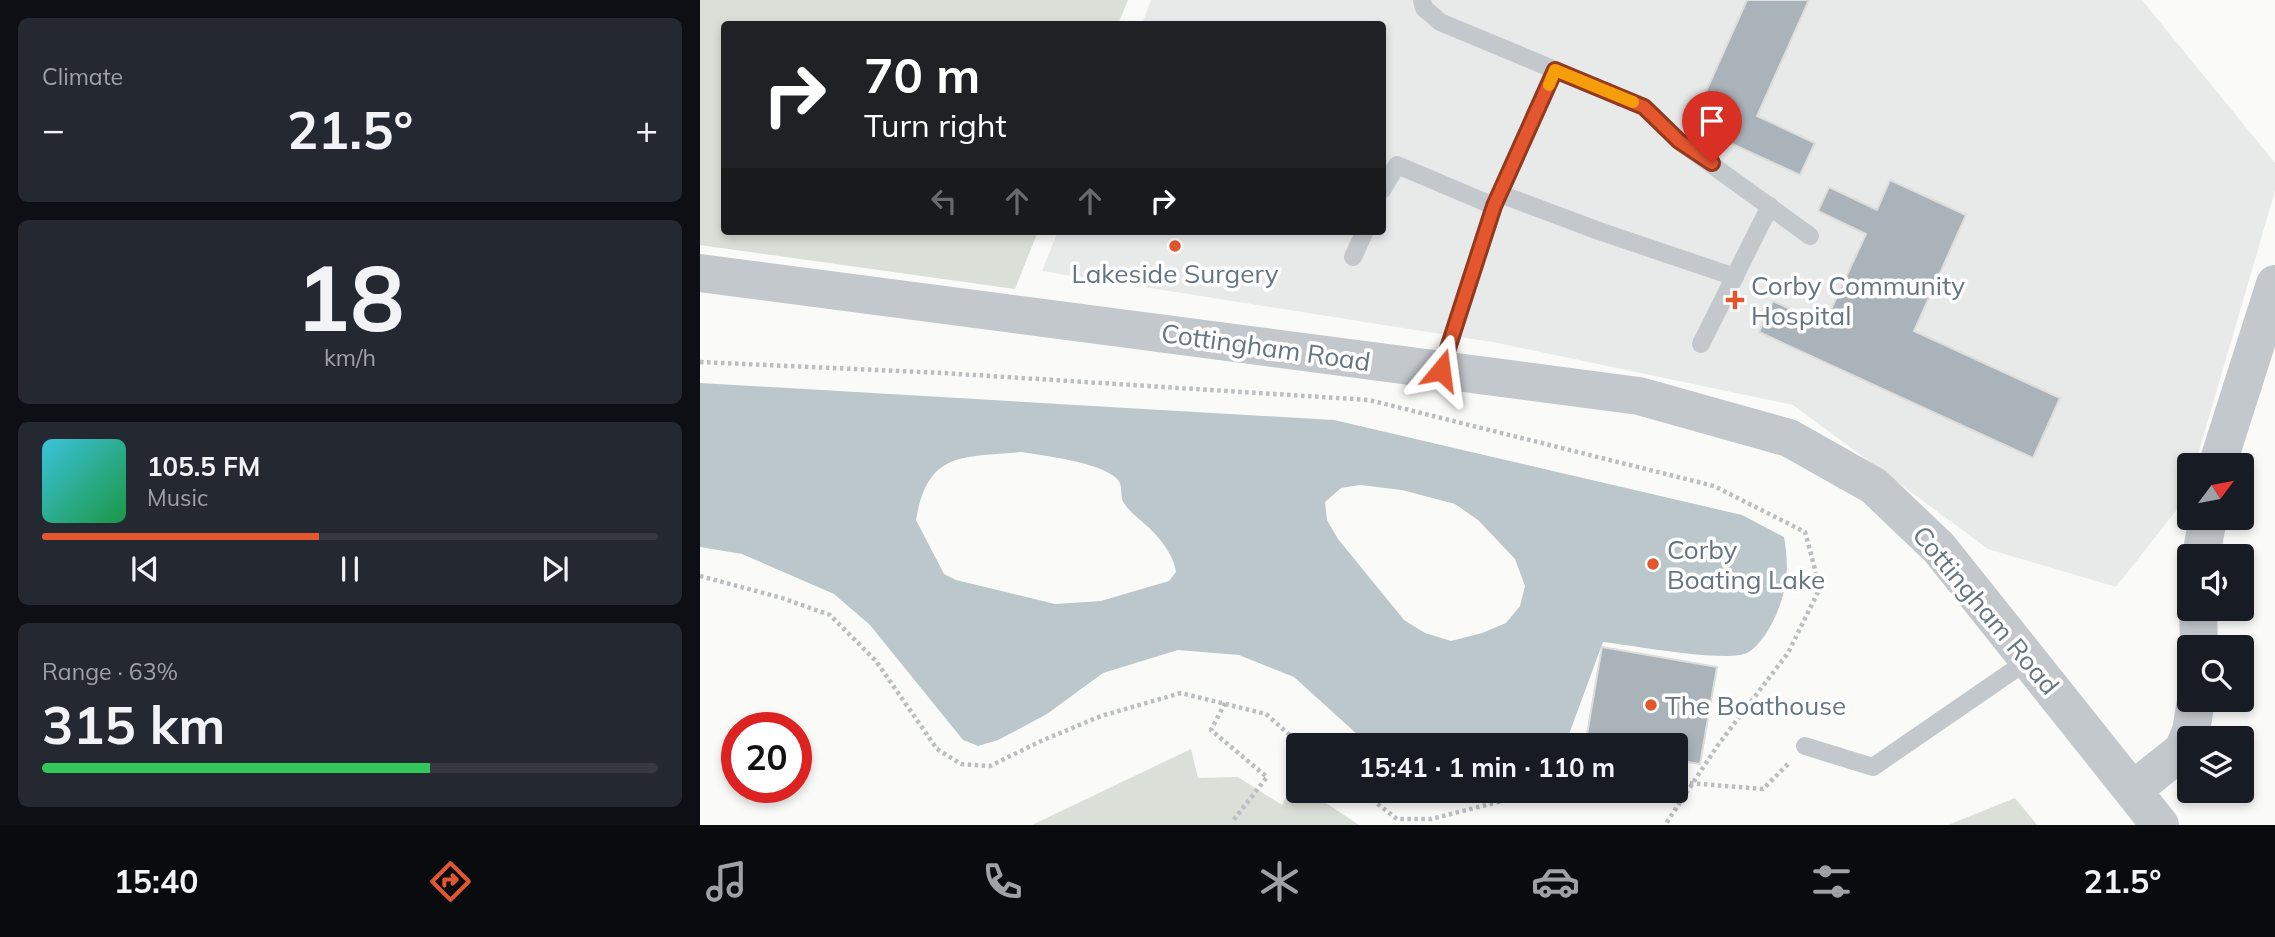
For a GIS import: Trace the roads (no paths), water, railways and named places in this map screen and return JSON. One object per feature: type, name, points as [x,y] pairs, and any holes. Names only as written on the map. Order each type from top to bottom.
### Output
[{"type":"street","name":"Cottingham Road","points":[[700,273],[1639,396],[1790,438],[1874,486],[1939,548],[2160,825]]},
{"type":"street","points":[[2221,453],[2275,284]]},
{"type":"street","points":[[2133,790],[2183,750],[2192,731],[2194,712]]},
{"type":"lane","points":[[1422,0],[1424,8],[1440,22],[1644,107],[1679,141],[1810,236]]},
{"type":"lane","points":[[1441,370],[1497,200],[1555,70]]},
{"type":"lane","points":[[1386,185],[1397,165],[1735,277]]},
{"type":"lane","points":[[1701,344],[1770,206]]},
{"type":"lane","points":[[1353,257],[1363,235]]},
{"type":"lane","points":[[1805,746],[1873,767],[2030,659]]},
{"type":"place","name":"Lakeside Surgery","points":[[1175,246]]},
{"type":"place","name":"Corby Community Hospital","points":[[1735,300]]},
{"type":"place","name":"Corby Boating Lake","points":[[1653,564]]},
{"type":"place","name":"The Boathouse","points":[[1651,705]]}]
